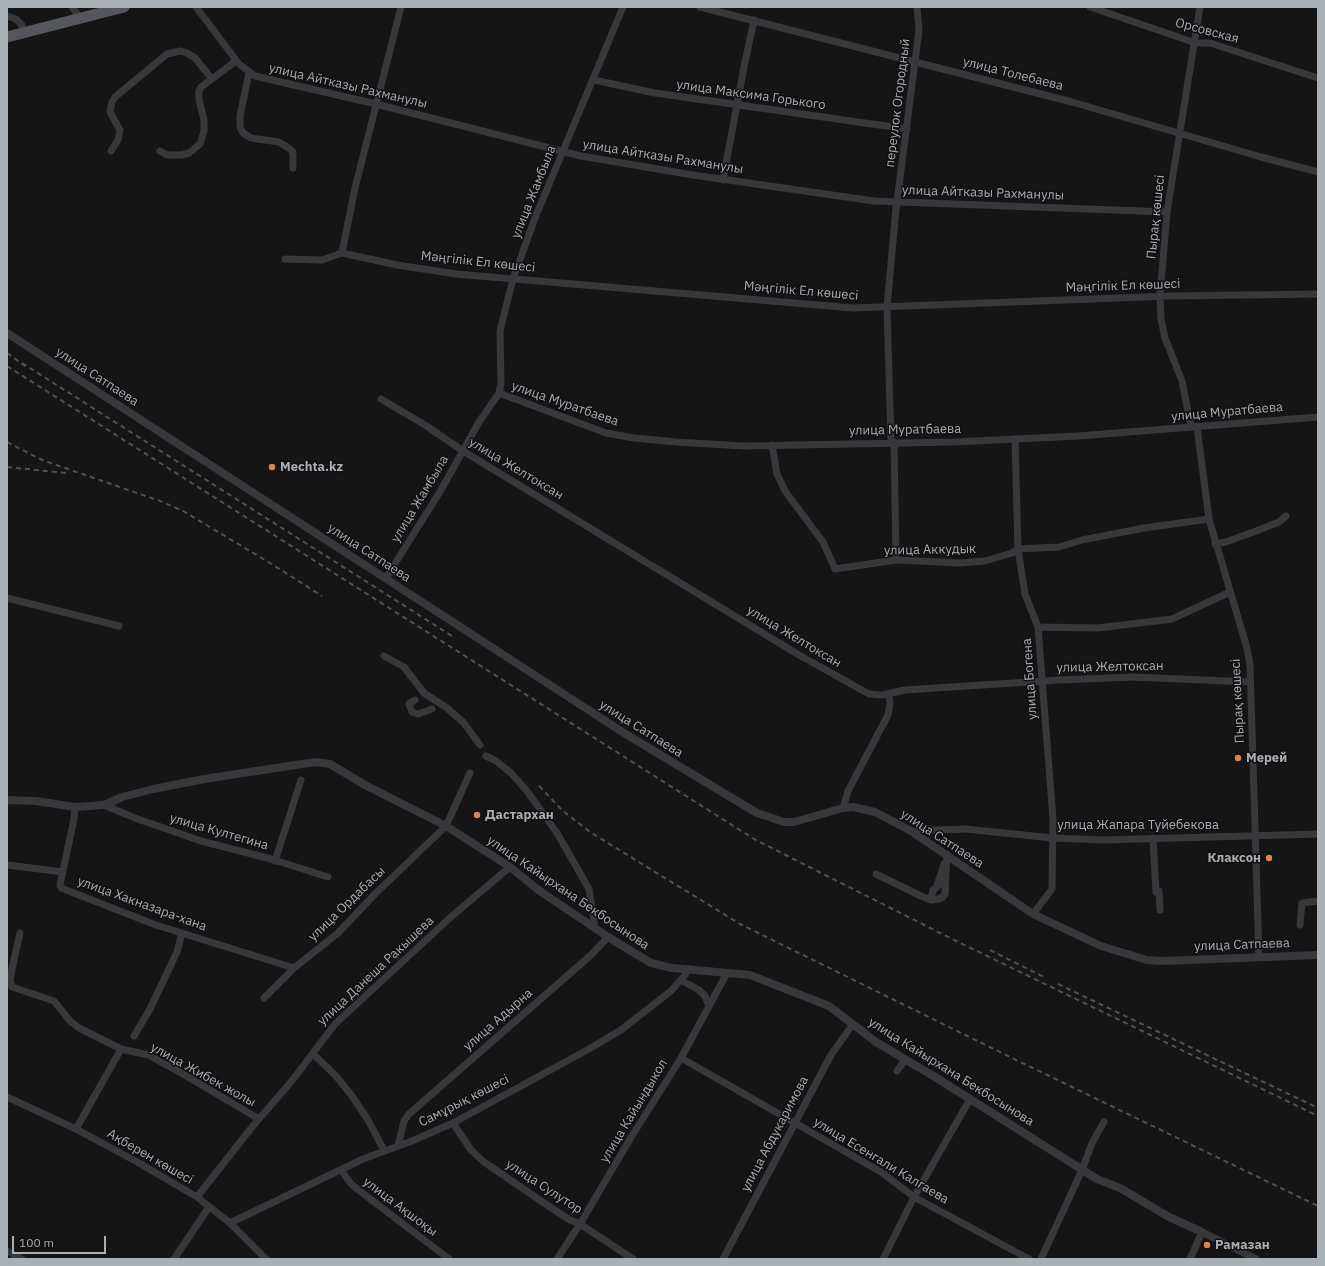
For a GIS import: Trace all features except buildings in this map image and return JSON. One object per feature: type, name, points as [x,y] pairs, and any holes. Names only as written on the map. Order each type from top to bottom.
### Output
[{"type":"main road","points":[[7,37],[124,7]]},
{"type":"street","points":[[72,7],[80,18]]},
{"type":"street","name":"улица Айтказы Рахманулы","points":[[196,7],[236,61],[249,73],[255,76],[376,104],[563,152],[723,180],[845,198],[899,202],[1168,212]]},
{"type":"street","points":[[342,254],[355,188],[402,7]]},
{"type":"street","name":"улица Жамбыла","points":[[386,578],[479,422],[499,393],[502,383],[500,331],[514,279],[535,218],[594,80],[623,7]]},
{"type":"street","name":"улица Толебаева","points":[[700,7],[1072,102],[1318,172]]},
{"type":"street","name":"переулок Огородный","points":[[896,560],[886,307],[896,209],[899,202],[916,62],[919,30],[917,7]]},
{"type":"street","name":"Орсовская","points":[[1090,7],[1196,43],[1210,43],[1318,78]]},
{"type":"street","name":"Пырақ көшесі","points":[[1200,7],[1196,43],[1168,212],[1160,296],[1161,319],[1165,338],[1182,381],[1194,427],[1209,519],[1215,544],[1247,648],[1250,682],[1259,956]]},
{"type":"street","points":[[7,16],[16,19],[22,25],[24,32]]},
{"type":"street","points":[[723,180],[754,20]]},
{"type":"street","points":[[111,151],[118,140],[120,130],[110,112],[112,102],[115,97],[167,54],[180,51],[187,53],[195,58],[212,79]]},
{"type":"street","points":[[160,151],[167,155],[181,155],[189,153],[200,144],[204,132],[204,120],[198,96],[201,87],[236,61]]},
{"type":"street","points":[[249,73],[240,116],[240,127],[246,136],[279,142],[290,149],[293,152],[294,157],[292,168]]},
{"type":"street","name":"улица Максима Горького","points":[[594,80],[655,93],[907,129]]},
{"type":"street","name":"Мәңгілік Ел көшесі","points":[[285,259],[322,260],[342,254],[398,266],[456,274],[853,308],[1160,296],[1318,294]]},
{"type":"street","name":"улица Сатпаева","points":[[7,333],[624,733],[757,813],[784,822],[794,822],[843,808],[853,807],[875,812],[911,831],[947,854],[1033,914],[1101,946],[1148,960],[1163,961],[1259,956],[1318,955]]},
{"type":"street","name":"улица Муратбаева","points":[[499,393],[606,433],[705,444],[772,445],[1015,439],[1078,436],[1318,417]]},
{"type":"street","name":"улица Желтоксан","points":[[381,399],[425,425],[463,451],[799,655],[869,694],[889,694],[906,690],[1042,681],[1133,677],[1250,682]]},
{"type":"street","name":"улица Богена","points":[[1015,439],[1018,549],[1025,594],[1038,627],[1053,819],[1052,889],[1033,914]]},
{"type":"street","name":"улица Аккудык","points":[[772,445],[776,474],[785,491],[823,542],[835,569],[896,560],[960,563],[985,561],[1012,553],[1018,549],[1059,547],[1074,542],[1129,531],[1209,519]]},
{"type":"street","points":[[1215,544],[1226,542],[1279,522],[1286,516]]},
{"type":"street","points":[[1038,627],[1098,628],[1172,619],[1230,592]]},
{"type":"street","points":[[7,598],[119,626]]},
{"type":"street","points":[[384,656],[404,667],[424,693],[448,708],[463,722],[480,745]]},
{"type":"street","points":[[843,808],[848,791],[888,715],[890,703],[889,694]]},
{"type":"street","points":[[415,700],[409,704],[412,712],[418,714],[432,709]]},
{"type":"street","points":[[486,756],[496,761],[511,773],[527,791],[557,833],[589,889],[595,928]]},
{"type":"street","name":"улица Кайырхана Бекбосынова","points":[[7,800],[36,801],[75,807],[104,805],[122,797],[182,783],[315,762],[330,764],[365,785],[446,826],[510,867],[537,889],[608,937],[651,963],[688,969],[750,974],[829,1006],[876,1042],[935,1076],[1097,1179],[1120,1188],[1169,1217],[1256,1259]]},
{"type":"street","points":[[446,826],[470,773]]},
{"type":"street","points":[[275,861],[301,780]]},
{"type":"street","name":"улица Култегина","points":[[104,805],[135,818],[201,841],[328,877]]},
{"type":"street","name":"улица Хакназара-хана","points":[[75,807],[74,819],[60,885],[61,888],[156,925],[294,968]]},
{"type":"street","name":"улица Ордабасы","points":[[264,998],[294,968],[338,933],[375,894],[446,826]]},
{"type":"street","name":"улица Жапара Туйебекова","points":[[911,831],[965,829],[1053,838],[1103,840],[1318,834]]},
{"type":"street","points":[[1153,838],[1157,892],[1160,910]]},
{"type":"street","points":[[876,874],[931,900],[943,898],[947,854]]},
{"type":"street","points":[[931,900],[931,895],[937,885],[947,854]]},
{"type":"street","points":[[7,865],[63,872]]},
{"type":"street","name":"улица Данеша Ракышева","points":[[197,1197],[313,1054],[334,1024],[452,916],[510,867]]},
{"type":"street","points":[[937,885],[945,884]]},
{"type":"street","points":[[1300,925],[1302,903],[1318,901]]},
{"type":"street","name":"улица Жибек жолы","points":[[20,933],[10,980],[12,987],[54,1000],[70,1021],[79,1028],[121,1049],[148,1055],[259,1119]]},
{"type":"street","points":[[134,1036],[150,1010],[171,966],[177,952],[182,933]]},
{"type":"street","name":"улица Адырна","points":[[398,1146],[404,1121],[409,1114],[591,955],[608,937]]},
{"type":"street","name":"Самұрық көшесі","points":[[230,1223],[384,1150],[398,1146],[453,1123],[589,1049],[621,1030],[671,991],[688,969]]},
{"type":"street","name":"улица Кайындыкол","points":[[557,1259],[681,1058],[727,973]]},
{"type":"street","points":[[681,980],[698,990],[707,1000],[709,1006]]},
{"type":"street","name":"улица Абдукаримова","points":[[723,1259],[831,1055],[853,1024]]},
{"type":"street","points":[[76,1129],[121,1049]]},
{"type":"street","points":[[313,1054],[336,1076],[352,1096],[368,1120],[384,1150]]},
{"type":"street","name":"улица Есенгали Калгаева","points":[[681,1058],[881,1172],[914,1197],[1029,1259]]},
{"type":"street","points":[[897,1071],[905,1060]]},
{"type":"street","name":"Ақберен көшесі","points":[[7,1097],[76,1129],[139,1163],[197,1197],[230,1223],[266,1259]]},
{"type":"street","points":[[883,1259],[914,1197],[970,1099]]},
{"type":"street","points":[[1041,1259],[1082,1170],[1092,1143],[1104,1122]]},
{"type":"street","name":"улица Сулутор","points":[[453,1123],[471,1150],[484,1162],[570,1220],[580,1224],[633,1259]]},
{"type":"street","name":"улица Ақшоқы","points":[[340,1170],[352,1185],[449,1259]]},
{"type":"street","points":[[174,1259],[209,1206]]},
{"type":"street","points":[[1190,1259],[1202,1232]]},
{"type":"street","points":[[7,1251],[22,1259]]},
{"type":"railway","points":[[7,353],[25,366]]},
{"type":"railway","points":[[22,363],[452,636]]},
{"type":"railway","points":[[7,366],[754,839],[952,939],[1318,1116]]},
{"type":"railway","points":[[7,442],[42,460],[160,501],[183,511],[322,596]]},
{"type":"railway","points":[[7,467],[66,473]]},
{"type":"railway","points":[[539,786],[563,811],[590,832],[740,924],[1318,1206]]},
{"type":"railway","points":[[990,950],[1046,978]]},
{"type":"railway","points":[[1058,984],[1318,1108]]},
{"type":"place","name":"Mechta.kz","points":[[272,467]]},
{"type":"place","name":"Мерей","points":[[1238,758]]},
{"type":"place","name":"Дастархан","points":[[477,815]]},
{"type":"place","name":"Клаксон","points":[[1269,858]]},
{"type":"place","name":"Рамазан","points":[[1207,1245]]}]
